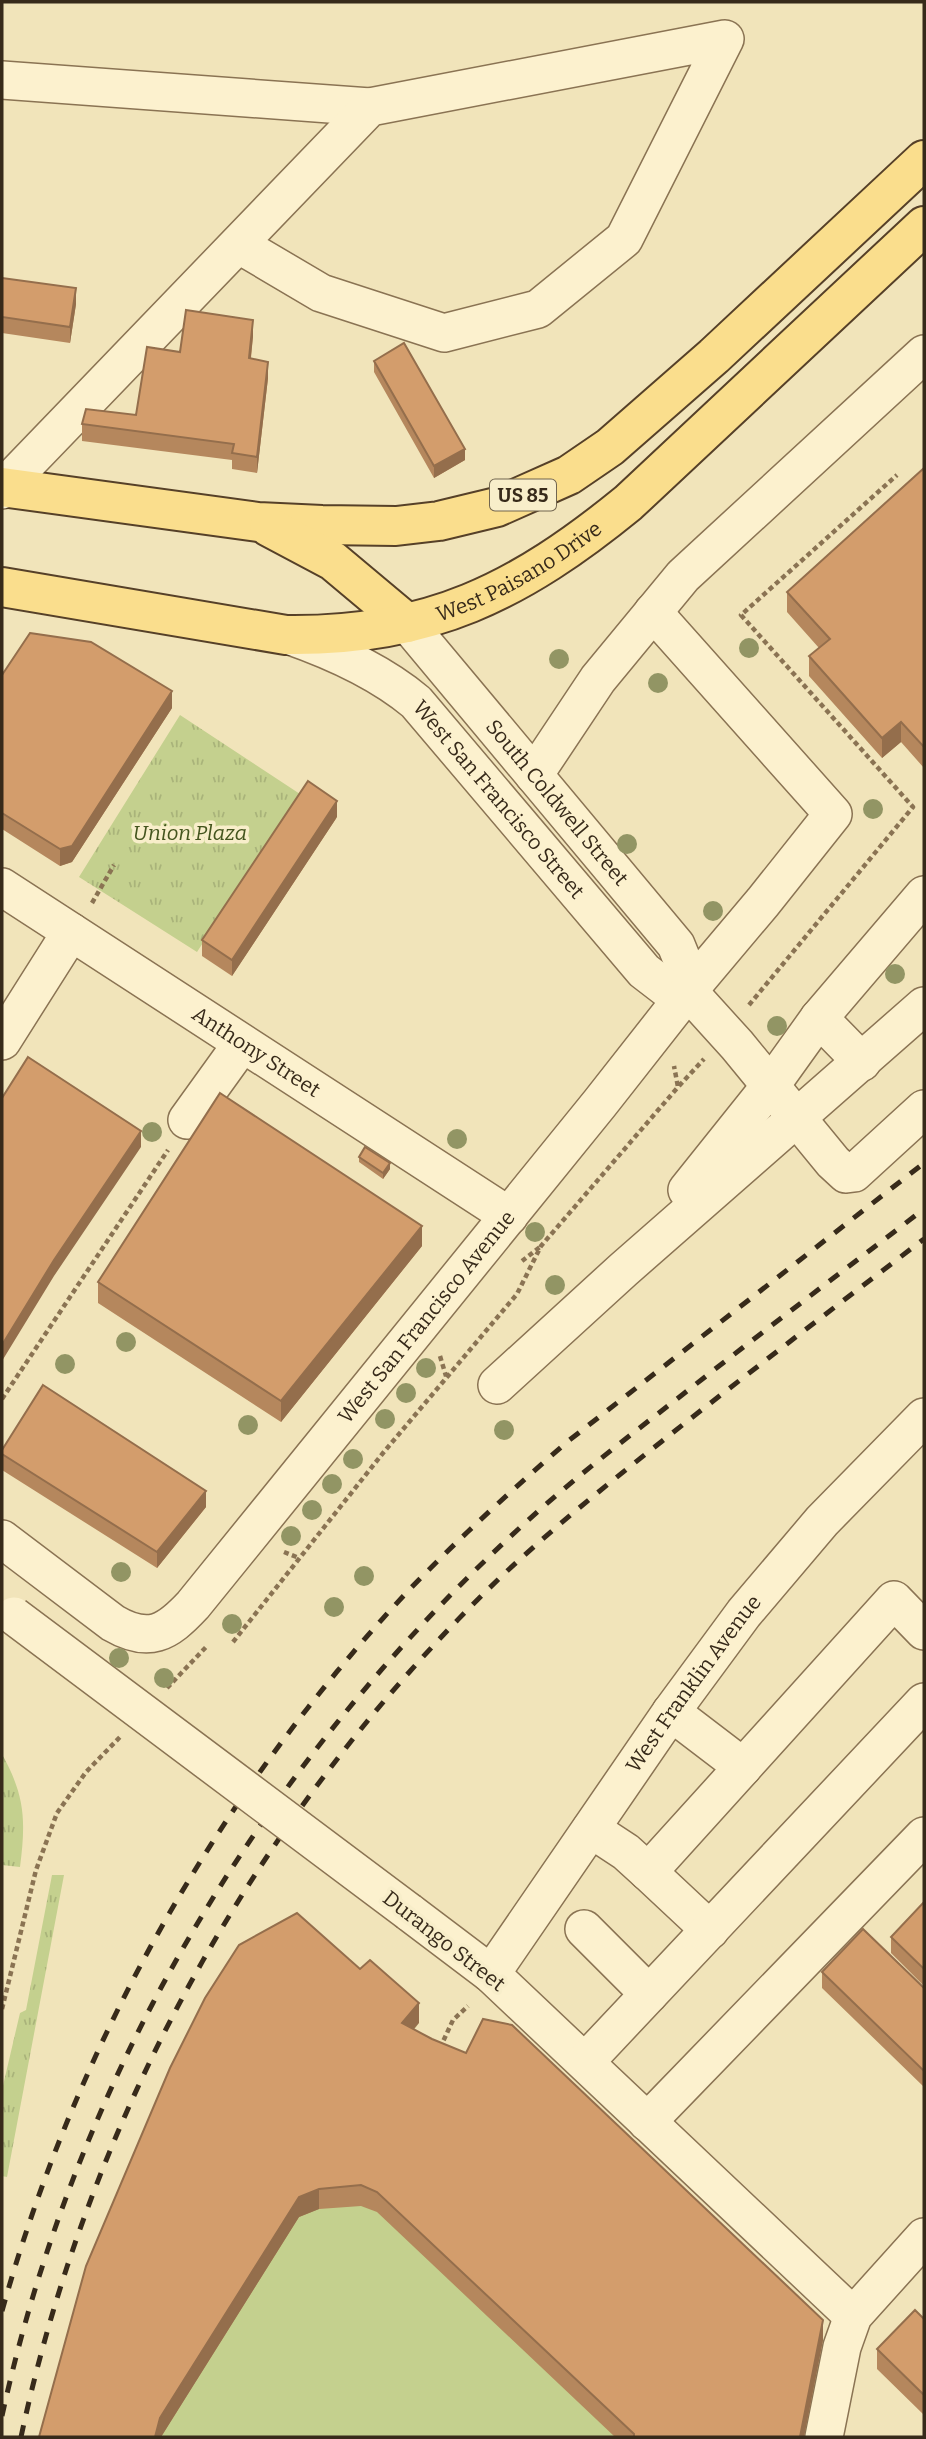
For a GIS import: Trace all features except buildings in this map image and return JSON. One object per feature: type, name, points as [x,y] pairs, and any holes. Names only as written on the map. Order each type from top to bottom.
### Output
[{"type":"main road","name":"US 85","points":[[2,488],[258,522],[323,525],[396,526],[439,521],[497,507],[569,475],[610,447],[704,365],[924,160]]},
{"type":"main road","name":"West Paisano Drive","points":[[2,587],[286,635],[331,635],[407,623],[427,619],[481,600],[533,573],[580,542],[628,503],[924,226]]},
{"type":"main road","points":[[258,522],[333,561],[407,623]]},
{"type":"street","points":[[2,80],[370,107],[725,39],[624,239],[538,309],[444,333],[321,293],[238,244]]},
{"type":"street","points":[[2,488],[370,107]]},
{"type":"street","points":[[534,775],[598,679],[683,576],[924,354]]},
{"type":"street","name":"West San Francisco Avenue","points":[[2,1539],[127,1632],[143,1635],[158,1633],[172,1626],[194,1605],[833,814],[653,612]]},
{"type":"street","name":"South Coldwell Street","points":[[407,623],[676,945],[687,972],[688,991]]},
{"type":"street","name":"West San Francisco Street","points":[[286,635],[360,665],[416,702],[644,971],[670,991],[688,991]]},
{"type":"street","name":"Anthony Street","points":[[2,887],[241,1045],[509,1216]]},
{"type":"street","points":[[623,1270],[771,1086],[819,1018],[924,895]]},
{"type":"street","points":[[7,1033],[71,932]]},
{"type":"street","points":[[688,991],[846,1174],[854,1174],[924,1109]]},
{"type":"street","points":[[497,1385],[796,1116],[924,1006]]},
{"type":"street","points":[[819,1018],[862,1062]]},
{"type":"street","points":[[187,1120],[241,1045]]},
{"type":"street","name":"West Franklin Avenue","points":[[491,1974],[671,1712],[744,1613],[822,1521],[924,1417]]},
{"type":"street","points":[[648,1872],[894,1600],[924,1631]]},
{"type":"street","name":"Durango Street","points":[[8,1611],[491,1974],[853,2316]]},
{"type":"street","points":[[585,2062],[924,1702]]},
{"type":"street","points":[[671,1712],[743,1767]]},
{"type":"street","points":[[591,1829],[626,1852],[710,1930]]},
{"type":"street","points":[[647,2122],[924,1836]]},
{"type":"street","points":[[584,1929],[649,1994]]},
{"type":"street","points":[[696,2218],[720,2191]]},
{"type":"street","points":[[824,2437],[842,2347],[853,2316],[924,2237]]},
{"type":"path","points":[[742,1014],[912,807],[741,615],[897,474]]},
{"type":"path","points":[[71,932],[114,864]]},
{"type":"path","points":[[653,1036],[671,1050],[678,1087]]},
{"type":"path","points":[[233,1642],[383,1453],[517,1294],[541,1246],[710,1051]]},
{"type":"path","points":[[2,1399],[187,1120]]},
{"type":"path","points":[[440,1351],[446,1376]]},
{"type":"path","points":[[376,1445],[383,1453]]},
{"type":"path","points":[[275,1554],[284,1552],[299,1558]]},
{"type":"path","points":[[161,1695],[209,1644]]},
{"type":"path","points":[[2,2009],[36,1870],[57,1814],[86,1772],[123,1734]]},
{"type":"path","points":[[438,2050],[445,2041],[453,2020],[468,2006]]},
{"type":"green space","name":"Union Plaza","points":[[180,715],[300,794],[197,952],[79,877]]},
{"type":"green space","points":[[2,1754],[10,1769],[22,1809],[20,1867],[2,1865]]},
{"type":"green space","points":[[52,1875],[64,1875],[7,2177],[2,2176],[2,2090],[20,2013],[26,2010]]},
{"type":"green space","points":[[419,2023],[403,2043],[823,2340],[805,2437],[44,2437]]},
{"type":"railway","points":[[2,2311],[33,2211],[70,2114],[113,2019],[162,1926],[216,1837],[275,1751],[340,1668],[428,1571],[486,1514],[567,1442],[924,1163]]},
{"type":"railway","points":[[2,2416],[35,2289],[79,2165],[132,2045],[194,1930],[264,1820],[343,1715],[430,1616],[543,1507],[642,1426],[924,1209]]},
{"type":"railway","points":[[21,2437],[52,2315],[92,2196],[141,2080],[199,1968],[264,1861],[338,1758],[418,1662],[528,1552],[662,1441],[924,1239]]}]
